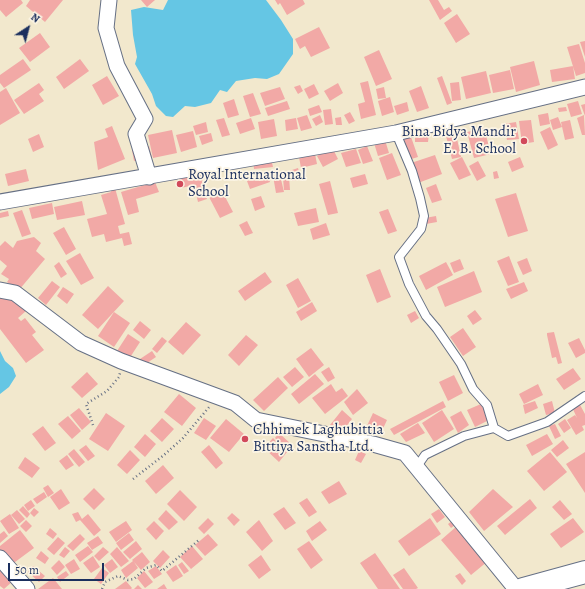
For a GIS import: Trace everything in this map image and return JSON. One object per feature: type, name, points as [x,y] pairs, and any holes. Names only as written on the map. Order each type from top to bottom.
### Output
[{"type":"highway","points":[[523,589],[585,572]]},
{"type":"street","points":[[109,0],[106,28],[117,66],[145,119],[136,134],[149,177]]},
{"type":"street","points":[[0,202],[396,133],[585,87]]},
{"type":"street","points":[[0,290],[15,293],[81,343],[121,361],[235,403],[256,420],[373,444],[405,454],[516,589]]},
{"type":"street","points":[[0,558],[27,589]]},
{"type":"lane","points":[[396,133],[412,171],[424,216],[421,229],[399,257],[409,284],[426,316],[438,329],[461,364],[473,389],[487,405],[494,428],[508,436],[546,422],[585,396]]},
{"type":"lane","points":[[416,468],[426,455],[464,436],[494,428]]},
{"type":"path","points":[[93,425],[86,404],[107,391],[119,377],[121,361]]},
{"type":"path","points":[[133,479],[183,438],[207,411],[217,396]]},
{"type":"path","points":[[102,589],[105,582],[118,576],[128,580],[134,579],[146,568],[156,565],[162,571],[199,540]]},
{"type":"water","points":[[168,0],[266,0],[293,39],[293,54],[279,74],[267,79],[255,78],[236,81],[227,92],[220,90],[211,103],[195,107],[185,106],[173,117],[166,116],[156,106],[152,94],[135,64],[137,57],[131,10],[144,7],[163,10]]},
{"type":"water","points":[[0,351],[5,361],[13,368],[16,376],[9,387],[0,394]]},
{"type":"building","points":[[0,0],[21,0],[23,3],[6,17],[0,10]]},
{"type":"building","points":[[30,0],[63,0],[45,22],[26,6]]},
{"type":"building","points":[[141,0],[155,0],[147,7]]},
{"type":"building","points":[[275,0],[303,0],[305,4],[287,15],[280,3],[278,5]]},
{"type":"building","points":[[429,0],[438,0],[444,10],[449,7],[452,11],[440,20]]},
{"type":"building","points":[[457,14],[470,34],[456,43],[444,23]]},
{"type":"building","points":[[319,27],[330,48],[311,57],[305,46],[300,49],[295,39]]},
{"type":"building","points":[[40,33],[50,47],[30,62],[19,48]]},
{"type":"building","points":[[585,41],[585,57],[580,42]]},
{"type":"building","points":[[579,44],[585,63],[585,73],[576,76],[567,47]]},
{"type":"building","points":[[379,50],[392,79],[376,86],[364,57]]},
{"type":"building","points":[[23,59],[31,70],[4,88],[0,83],[0,75]]},
{"type":"building","points":[[80,59],[89,71],[64,89],[56,77]]},
{"type":"building","points":[[534,61],[540,85],[516,92],[510,67]]},
{"type":"building","points":[[573,66],[575,79],[552,82],[550,70]]},
{"type":"building","points":[[510,70],[514,89],[493,93],[489,75]]},
{"type":"building","points":[[486,71],[491,93],[466,99],[461,77]]},
{"type":"building","points":[[107,76],[119,96],[103,105],[92,85]]},
{"type":"building","points":[[442,76],[452,103],[447,105],[437,78]]},
{"type":"building","points":[[368,81],[376,115],[361,119],[358,104],[365,102],[360,83]]},
{"type":"building","points":[[459,82],[461,100],[452,101],[450,83]]},
{"type":"building","points":[[39,83],[44,90],[39,94],[44,101],[24,114],[14,100]]},
{"type":"building","points":[[338,83],[343,93],[330,101],[324,91]]},
{"type":"building","points":[[314,84],[319,94],[309,99],[304,89]]},
{"type":"building","points":[[300,85],[303,91],[298,94],[294,87]]},
{"type":"building","points":[[421,86],[429,108],[417,112],[409,91]]},
{"type":"building","points":[[280,87],[285,99],[265,106],[260,93]]},
{"type":"building","points":[[384,87],[386,98],[378,99],[376,89]]},
{"type":"building","points":[[6,88],[20,113],[0,125],[0,92]]},
{"type":"building","points":[[253,93],[261,114],[250,117],[243,96]]},
{"type":"building","points":[[390,97],[394,112],[382,116],[378,101]]},
{"type":"building","points":[[234,99],[239,115],[228,118],[223,103]]},
{"type":"building","points":[[287,101],[290,109],[268,116],[265,108]]},
{"type":"building","points":[[578,101],[582,114],[571,117],[567,104]]},
{"type":"building","points":[[407,102],[409,111],[397,115],[394,106]]},
{"type":"building","points":[[585,104],[585,116],[581,105]]},
{"type":"building","points":[[319,105],[322,112],[310,116],[308,109]]},
{"type":"building","points":[[566,107],[567,111],[559,112],[558,108]]},
{"type":"building","points":[[331,109],[333,124],[325,125],[323,110]]},
{"type":"building","points":[[350,112],[355,121],[349,124],[344,115]]},
{"type":"building","points":[[548,113],[550,124],[540,126],[538,115]]},
{"type":"building","points":[[307,115],[312,128],[301,131],[297,118]]},
{"type":"building","points":[[320,115],[323,122],[316,126],[312,119]]},
{"type":"building","points":[[584,115],[585,135],[582,135],[577,118]]},
{"type":"building","points":[[341,117],[342,125],[336,125],[335,118]]},
{"type":"building","points":[[558,117],[562,127],[553,130],[550,120]]},
{"type":"building","points":[[224,118],[230,135],[222,137],[216,120]]},
{"type":"building","points":[[251,118],[255,129],[240,134],[236,123]]},
{"type":"building","points":[[296,118],[298,129],[286,131],[285,120]]},
{"type":"building","points":[[274,119],[277,136],[261,139],[258,122]]},
{"type":"building","points":[[531,120],[534,142],[522,144],[519,121]]},
{"type":"building","points":[[570,120],[574,138],[565,140],[561,122]]},
{"type":"building","points":[[206,122],[208,132],[196,135],[193,126]]},
{"type":"building","points":[[516,122],[519,139],[507,140],[504,124]]},
{"type":"building","points":[[112,126],[125,159],[98,170],[94,142],[108,137],[105,129]]},
{"type":"building","points":[[550,127],[558,145],[548,150],[540,132]]},
{"type":"building","points":[[484,128],[491,154],[474,158],[467,132]]},
{"type":"building","points":[[172,130],[177,153],[153,158],[148,135]]},
{"type":"building","points":[[193,131],[197,147],[181,152],[176,135]]},
{"type":"building","points":[[211,133],[213,141],[202,145],[199,136]]},
{"type":"building","points":[[415,133],[429,133],[428,142],[415,142]]},
{"type":"building","points":[[39,134],[44,147],[33,152],[28,139]]},
{"type":"building","points":[[410,134],[418,157],[408,160],[401,137]]},
{"type":"building","points":[[456,134],[461,157],[452,159],[446,136]]},
{"type":"building","points":[[385,140],[389,153],[378,156],[374,143]]},
{"type":"building","points":[[149,146],[152,157],[134,161],[132,150]]},
{"type":"building","points":[[367,146],[373,161],[363,164],[358,150]]},
{"type":"building","points":[[332,147],[338,159],[323,167],[317,156]]},
{"type":"building","points":[[356,149],[361,163],[346,167],[341,153]]},
{"type":"building","points":[[392,153],[401,175],[387,180],[379,158]]},
{"type":"building","points":[[315,154],[317,164],[301,168],[299,157]]},
{"type":"building","points":[[435,155],[442,174],[418,183],[411,163]]},
{"type":"building","points":[[462,157],[471,175],[459,180],[450,163]]},
{"type":"building","points":[[520,157],[524,167],[512,172],[508,162]]},
{"type":"building","points":[[271,158],[273,167],[254,169],[253,161]]},
{"type":"building","points":[[478,161],[486,176],[477,181],[469,166]]},
{"type":"building","points":[[298,168],[301,179],[292,181],[289,171]]},
{"type":"building","points":[[26,169],[29,181],[8,186],[5,174]]},
{"type":"building","points":[[200,171],[207,199],[198,202],[194,185],[181,188],[178,176]]},
{"type":"building","points":[[497,171],[499,178],[494,179],[493,172]]},
{"type":"building","points":[[267,173],[270,182],[250,189],[247,181]]},
{"type":"building","points":[[365,174],[368,184],[353,188],[350,178]]},
{"type":"building","points":[[280,175],[284,192],[276,193],[273,176]]},
{"type":"building","points":[[289,177],[290,190],[284,190],[283,178]]},
{"type":"building","points":[[330,181],[338,213],[328,215],[319,184]]},
{"type":"building","points":[[155,182],[159,192],[136,199],[139,212],[128,215],[121,192]]},
{"type":"building","points":[[436,184],[442,200],[432,203],[426,188]]},
{"type":"building","points":[[115,188],[125,224],[118,226],[120,234],[129,232],[132,244],[124,246],[122,238],[106,242],[104,234],[92,237],[87,219],[107,214],[101,195],[111,192],[110,189]]},
{"type":"building","points":[[222,191],[233,212],[220,218],[209,197]]},
{"type":"building","points":[[516,193],[528,231],[508,237],[495,199]]},
{"type":"building","points":[[261,196],[265,207],[255,211],[251,199]]},
{"type":"building","points":[[82,201],[85,215],[57,220],[54,207]]},
{"type":"building","points":[[52,203],[54,214],[32,219],[29,208]]},
{"type":"building","points":[[316,208],[319,222],[298,226],[294,213]]},
{"type":"building","points":[[388,209],[397,231],[388,234],[379,212]]},
{"type":"building","points":[[22,210],[31,234],[22,237],[13,213]]},
{"type":"building","points":[[8,211],[9,216],[0,218],[0,213]]},
{"type":"building","points":[[436,216],[437,222],[426,224],[425,218]]},
{"type":"building","points":[[247,221],[253,233],[245,236],[239,225]]},
{"type":"building","points":[[326,223],[330,235],[313,240],[310,229]]},
{"type":"building","points":[[64,227],[76,249],[66,255],[53,233]]},
{"type":"building","points":[[34,237],[41,243],[36,251],[45,259],[19,290],[7,282],[9,279],[1,274],[7,266],[0,260],[0,246],[5,241],[13,248],[17,241]]},
{"type":"building","points":[[80,253],[94,278],[81,285],[66,261]]},
{"type":"building","points":[[509,256],[519,282],[508,286],[497,261]]},
{"type":"building","points":[[527,258],[532,271],[523,275],[517,262]]},
{"type":"building","points":[[460,259],[464,269],[454,273],[450,263]]},
{"type":"building","points":[[59,262],[67,274],[61,278],[54,266]]},
{"type":"building","points":[[446,262],[453,275],[426,290],[419,276]]},
{"type":"building","points":[[380,269],[391,297],[377,303],[366,275]]},
{"type":"building","points":[[474,271],[482,292],[445,307],[437,287]]},
{"type":"building","points":[[265,272],[272,282],[245,301],[238,291]]},
{"type":"building","points":[[298,278],[311,301],[298,308],[286,285]]},
{"type":"building","points":[[52,281],[60,287],[46,305],[38,298]]},
{"type":"building","points":[[524,282],[528,291],[511,299],[506,289]]},
{"type":"building","points":[[108,286],[124,301],[98,329],[82,315]]},
{"type":"building","points":[[63,287],[74,294],[67,304],[57,296]]},
{"type":"building","points":[[0,296],[10,297],[26,311],[18,318],[21,321],[25,318],[36,332],[32,335],[44,350],[26,363],[0,329]]},
{"type":"building","points":[[312,302],[317,311],[301,321],[296,312]]},
{"type":"building","points":[[475,310],[482,319],[473,325],[467,316]]},
{"type":"building","points":[[415,311],[419,318],[411,323],[407,315]]},
{"type":"building","points":[[114,312],[130,323],[114,347],[98,336]]},
{"type":"building","points":[[140,321],[151,330],[144,339],[133,330]]},
{"type":"building","points":[[186,322],[201,335],[183,355],[168,342]]},
{"type":"building","points":[[463,328],[476,347],[463,356],[450,337]]},
{"type":"building","points":[[554,332],[562,363],[558,364],[556,357],[552,358],[547,335],[547,333]]},
{"type":"building","points":[[128,334],[140,342],[129,359],[117,351]]},
{"type":"building","points":[[246,335],[258,345],[239,366],[228,355]]},
{"type":"building","points":[[162,337],[167,341],[157,353],[152,349]]},
{"type":"building","points":[[579,338],[585,353],[576,358],[568,343]]},
{"type":"building","points":[[311,348],[324,365],[309,377],[296,359]]},
{"type":"building","points":[[152,351],[156,357],[144,365],[140,359]]},
{"type":"building","points":[[295,367],[304,377],[292,387],[283,377]]},
{"type":"building","points":[[329,367],[335,378],[328,382],[321,372]]},
{"type":"building","points":[[573,368],[581,379],[564,390],[556,379]]},
{"type":"building","points":[[87,372],[98,384],[82,398],[71,387]]},
{"type":"building","points":[[315,374],[324,384],[299,404],[291,394]]},
{"type":"building","points":[[454,375],[463,393],[448,401],[439,382]]},
{"type":"building","points":[[278,377],[288,388],[264,411],[253,400]]},
{"type":"building","points":[[331,384],[336,392],[342,388],[348,396],[325,414],[312,398]]},
{"type":"building","points":[[538,384],[543,395],[524,404],[519,394]]},
{"type":"building","points":[[357,389],[368,403],[353,415],[344,402]]},
{"type":"building","points":[[179,394],[196,408],[182,426],[164,412]]},
{"type":"building","points":[[443,401],[446,407],[394,435],[390,429]]},
{"type":"building","points":[[535,401],[538,408],[525,414],[523,405]]},
{"type":"building","points":[[552,401],[555,413],[546,415],[543,404]]},
{"type":"building","points":[[579,403],[585,414],[585,425],[582,426],[584,430],[576,435],[567,420],[575,415],[577,418],[572,407]]},
{"type":"building","points":[[481,404],[489,420],[475,427],[467,410]]},
{"type":"building","points":[[79,408],[91,422],[82,430],[70,415]]},
{"type":"building","points":[[342,410],[352,419],[341,433],[330,425]]},
{"type":"building","points":[[442,410],[454,429],[434,442],[422,423]]},
{"type":"building","points":[[461,411],[469,425],[458,433],[450,417]]},
{"type":"building","points":[[106,413],[125,426],[108,451],[89,439]]},
{"type":"building","points":[[373,413],[387,420],[380,435],[366,428]]},
{"type":"building","points":[[68,416],[81,431],[72,439],[58,424]]},
{"type":"building","points":[[162,418],[174,429],[162,442],[150,431]]},
{"type":"building","points":[[204,418],[216,426],[206,440],[194,433]]},
{"type":"building","points":[[226,419],[244,434],[229,452],[210,438]]},
{"type":"building","points":[[565,419],[571,428],[564,433],[558,424]]},
{"type":"building","points":[[418,423],[425,433],[406,442],[400,434]]},
{"type":"building","points":[[555,424],[561,436],[555,439],[549,426]]},
{"type":"building","points":[[43,426],[56,443],[45,451],[32,434]]},
{"type":"building","points":[[279,433],[292,445],[288,450],[275,438]]},
{"type":"building","points":[[145,434],[156,444],[145,457],[134,447]]},
{"type":"building","points":[[547,434],[553,444],[532,456],[526,445]]},
{"type":"building","points":[[273,438],[287,452],[279,462],[264,448]]},
{"type":"building","points":[[563,440],[569,448],[557,457],[551,450]]},
{"type":"building","points":[[86,445],[95,456],[88,461],[79,450]]},
{"type":"building","points":[[209,445],[223,463],[216,469],[201,452]]},
{"type":"building","points":[[74,449],[85,462],[79,467],[68,454]]},
{"type":"building","points":[[130,450],[140,460],[127,474],[117,465]]},
{"type":"building","points":[[359,451],[366,454],[361,463],[355,460]]},
{"type":"building","points":[[550,452],[567,472],[544,491],[527,471]]},
{"type":"building","points":[[585,452],[585,493],[566,464]]},
{"type":"building","points":[[67,455],[74,465],[66,470],[59,461]]},
{"type":"building","points":[[25,457],[40,468],[32,478],[18,468]]},
{"type":"building","points":[[163,465],[174,478],[156,494],[145,481]]},
{"type":"building","points":[[339,481],[347,494],[329,504],[321,492]]},
{"type":"building","points":[[48,485],[54,493],[48,497],[43,488]]},
{"type":"building","points":[[94,488],[105,499],[94,510],[83,499]]},
{"type":"building","points":[[61,489],[70,503],[59,510],[50,497]]},
{"type":"building","points":[[493,489],[513,507],[484,531],[469,512]]},
{"type":"building","points":[[180,490],[197,507],[184,521],[167,504]]},
{"type":"building","points":[[44,492],[47,497],[37,504],[33,499]]},
{"type":"building","points":[[307,498],[317,512],[309,517],[299,503]]},
{"type":"building","points":[[530,499],[537,508],[505,535],[497,526]]},
{"type":"building","points":[[31,500],[35,506],[28,511],[24,505]]},
{"type":"building","points":[[560,500],[572,514],[564,520],[552,507]]},
{"type":"building","points":[[23,506],[30,514],[27,518],[19,510]]},
{"type":"building","points":[[284,507],[296,523],[285,530],[273,514]]},
{"type":"building","points":[[34,508],[39,512],[34,517],[30,513]]},
{"type":"building","points":[[439,509],[445,517],[437,523],[431,514]]},
{"type":"building","points":[[17,510],[25,519],[19,524],[11,515]]},
{"type":"building","points":[[166,510],[178,522],[169,530],[158,519]]},
{"type":"building","points":[[78,512],[82,519],[88,514],[101,530],[94,536],[80,520],[76,522],[72,514]]},
{"type":"building","points":[[232,513],[240,520],[234,526],[227,518]]},
{"type":"building","points":[[10,514],[19,528],[9,534],[0,521]]},
{"type":"building","points":[[208,518],[214,524],[204,534],[198,528]]},
{"type":"building","points":[[430,518],[441,534],[409,556],[398,541]]},
{"type":"building","points":[[573,518],[584,532],[561,548],[550,534]]},
{"type":"building","points":[[26,520],[32,526],[26,532],[20,526]]},
{"type":"building","points":[[259,520],[273,541],[262,551],[246,532]]},
{"type":"building","points":[[126,521],[132,530],[116,542],[109,532]]},
{"type":"building","points":[[154,521],[164,531],[156,540],[146,529]]},
{"type":"building","points":[[320,521],[327,530],[312,541],[306,531]]},
{"type":"building","points":[[452,521],[455,525],[451,528],[448,524]]},
{"type":"building","points":[[457,526],[488,561],[471,575],[441,540]]},
{"type":"building","points":[[50,528],[57,534],[53,539],[46,534]]},
{"type":"building","points":[[20,530],[34,548],[11,565],[0,551],[0,546]]},
{"type":"building","points":[[4,531],[8,536],[0,543],[0,534]]},
{"type":"building","points":[[129,533],[134,540],[121,550],[116,543]]},
{"type":"building","points":[[80,534],[85,539],[73,551],[67,546]]},
{"type":"building","points":[[208,534],[218,545],[205,556],[195,545]]},
{"type":"building","points":[[98,536],[103,543],[92,550],[87,543]]},
{"type":"building","points":[[58,537],[65,543],[54,555],[47,549]]},
{"type":"building","points":[[136,541],[142,549],[130,559],[123,552]]},
{"type":"building","points":[[309,541],[323,560],[311,569],[297,549]]},
{"type":"building","points":[[88,546],[93,552],[80,562],[75,555]]},
{"type":"building","points":[[192,546],[203,559],[191,569],[180,557]]},
{"type":"building","points":[[65,547],[70,551],[64,558],[59,555]]},
{"type":"building","points":[[103,547],[109,552],[99,561],[94,556]]},
{"type":"building","points":[[117,547],[129,561],[121,567],[110,554]]},
{"type":"building","points":[[163,550],[170,557],[160,568],[153,561]]},
{"type":"building","points":[[41,551],[49,558],[45,564],[36,558]]},
{"type":"building","points":[[142,552],[150,562],[141,570],[134,562],[138,568],[126,578],[121,570]]},
{"type":"building","points":[[375,553],[400,589],[378,589],[360,563]]},
{"type":"building","points":[[261,555],[271,570],[259,579],[248,565]]},
{"type":"building","points":[[93,556],[100,567],[91,573],[83,563]]},
{"type":"building","points":[[74,559],[80,569],[71,574],[65,565]]},
{"type":"building","points":[[112,559],[118,567],[110,573],[104,565]]},
{"type":"building","points":[[59,560],[65,567],[57,575],[51,568]]},
{"type":"building","points":[[182,562],[189,571],[184,574],[178,565]]},
{"type":"building","points":[[176,565],[183,576],[173,582],[166,572]]},
{"type":"building","points":[[0,566],[13,581],[4,589],[0,586]]},
{"type":"building","points":[[33,566],[45,576],[39,582],[28,572]]},
{"type":"building","points":[[156,566],[162,574],[154,579],[148,571]]},
{"type":"building","points":[[102,568],[109,573],[101,584],[94,579]]},
{"type":"building","points":[[404,568],[418,588],[403,589],[393,575]]},
{"type":"building","points":[[66,571],[69,575],[60,582],[57,577]]},
{"type":"building","points":[[144,571],[153,582],[145,588],[137,578]]},
{"type":"building","points":[[460,573],[466,581],[462,585],[455,576]]},
{"type":"building","points":[[53,578],[62,589],[38,589]]},
{"type":"building","points":[[126,581],[132,588],[131,589],[115,589]]},
{"type":"building","points":[[164,584],[167,589],[157,589]]},
{"type":"building","points":[[138,585],[142,589],[134,589]]},
{"type":"place","name":"Bina Bidya Mandir E. B. School","points":[[524,141]]},
{"type":"place","name":"Royal International School","points":[[180,184]]},
{"type":"place","name":"Chhimek Laghubittia Bittiya Sanstha Ltd.","points":[[245,439]]}]
